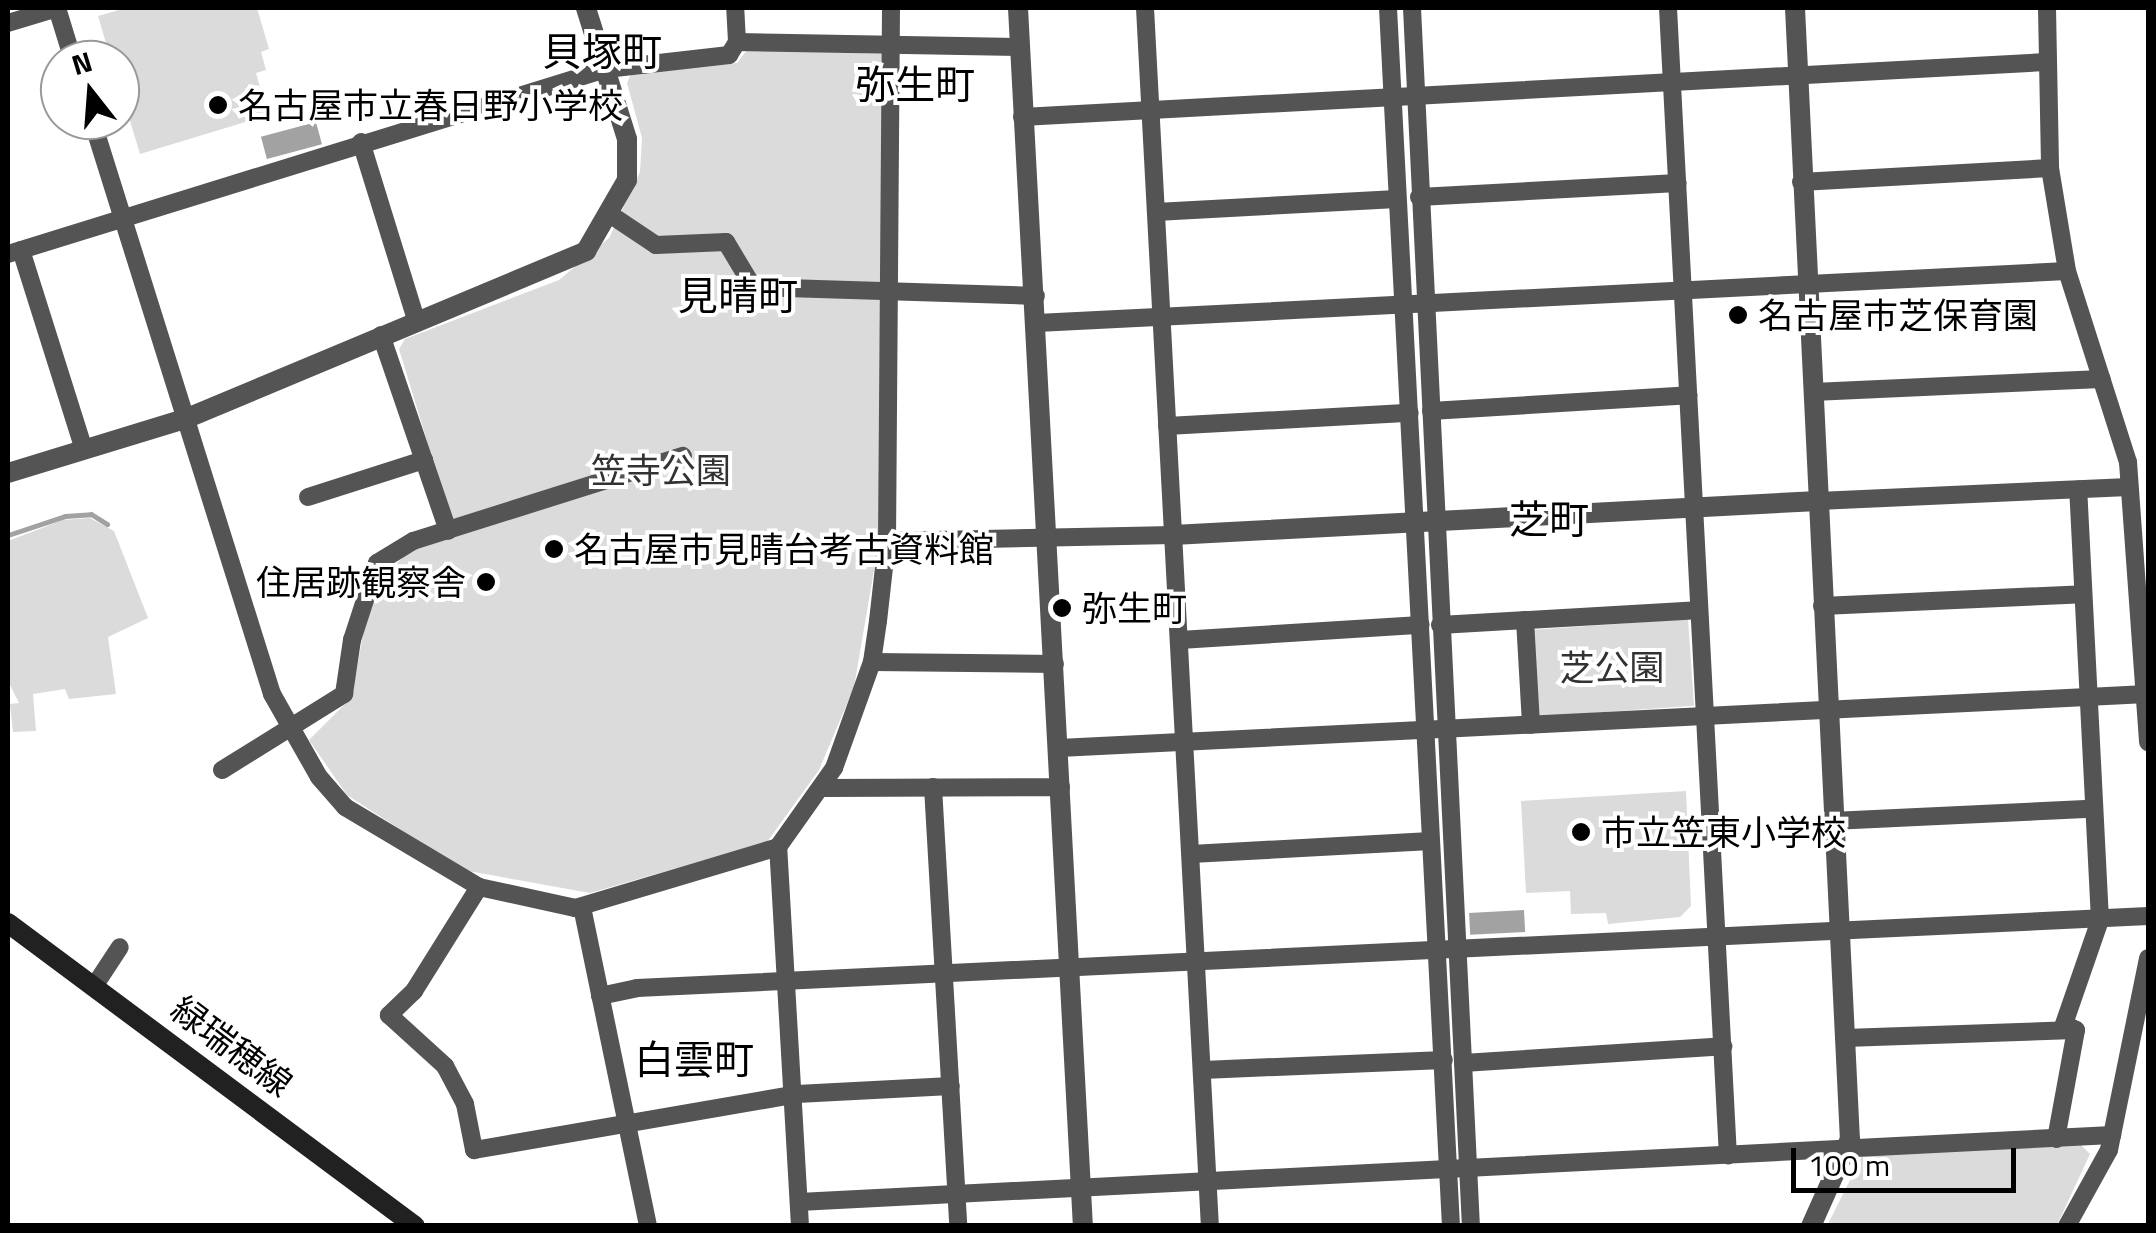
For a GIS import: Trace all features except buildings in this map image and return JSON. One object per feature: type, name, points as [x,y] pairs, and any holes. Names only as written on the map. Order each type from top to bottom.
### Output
[{"type":"main road","name":"緑瑞穂線","points":[[8,922],[415,1226]]},
{"type":"street","points":[[8,23],[57,8],[67,40]]},
{"type":"street","points":[[8,474],[185,419],[586,251],[611,215],[627,180],[627,139],[586,8]]},
{"type":"street","points":[[84,450],[14,252],[122,214],[606,68],[729,54],[736,42],[735,8]]},
{"type":"street","points":[[98,140],[272,694],[291,728],[345,807],[478,887],[582,907],[778,847],[824,788],[872,662],[887,541],[892,8]]},
{"type":"street","points":[[1018,8],[1084,1226]]},
{"type":"street","points":[[1145,8],[1210,1226]]},
{"type":"street","points":[[1388,8],[1410,413],[1427,522]]},
{"type":"street","points":[[1412,8],[1431,411],[1427,730],[1432,841],[1438,955],[1469,1165],[1471,1226]]},
{"type":"street","points":[[1668,8],[1728,1154]]},
{"type":"street","points":[[1795,8],[1847,1146],[1811,1226]]},
{"type":"street","points":[[2047,8],[2050,168],[2068,270],[2102,379],[2129,487],[2148,742]]},
{"type":"street","points":[[736,42],[1020,47]]},
{"type":"street","points":[[1022,116],[1390,92],[2046,62]]},
{"type":"street","points":[[361,142],[416,320]]},
{"type":"street","points":[[1801,182],[2050,168]]},
{"type":"street","points":[[1419,197],[1678,183]]},
{"type":"street","points":[[1156,212],[1397,198]]},
{"type":"street","points":[[611,215],[656,244],[726,242],[753,287],[1036,296]]},
{"type":"street","points":[[1037,323],[1425,300],[1805,286],[2068,270]]},
{"type":"street","points":[[382,335],[448,531]]},
{"type":"street","points":[[1812,392],[2102,379]]},
{"type":"street","points":[[1431,411],[1688,395]]},
{"type":"street","points":[[1167,426],[1410,413]]},
{"type":"street","points":[[222,770],[344,694],[352,640],[377,563],[412,541],[683,456]]},
{"type":"street","points":[[308,497],[424,460]]},
{"type":"street","points":[[887,541],[1173,535],[2129,487]]},
{"type":"street","points":[[2076,1030],[2064,1024],[2100,920],[2091,808],[2078,490]]},
{"type":"street","points":[[1822,606],[2083,594]]},
{"type":"street","points":[[1180,640],[1697,610]]},
{"type":"street","points":[[1525,620],[1531,725]]},
{"type":"street","points":[[1431,625],[1446,729],[1458,954],[1448,1166],[1450,1226]]},
{"type":"street","points":[[872,662],[1055,664]]},
{"type":"street","points":[[1059,748],[2147,694]]},
{"type":"street","points":[[824,788],[1061,787]]},
{"type":"street","points":[[933,788],[958,1226]]},
{"type":"street","points":[[1832,821],[2091,808]]},
{"type":"street","points":[[1191,854],[1432,841]]},
{"type":"street","points":[[778,847],[796,1094],[800,1226]]},
{"type":"street","points":[[478,887],[414,991],[389,1014],[445,1066],[465,1104],[474,1150],[796,1094],[951,1086]]},
{"type":"street","points":[[582,907],[648,1226]]},
{"type":"street","points":[[600,996],[788,981],[1438,955],[2148,916]]},
{"type":"street","points":[[95,986],[120,946]]},
{"type":"street","points":[[2067,1226],[2112,1135],[2148,958]]},
{"type":"street","points":[[1845,1038],[2076,1030]]},
{"type":"street","points":[[2056,1139],[2076,1030]]},
{"type":"street","points":[[1204,1070],[1453,1062],[1723,1046]]},
{"type":"street","points":[[800,1202],[2112,1135]]},
{"type":"green space","points":[[126,8],[257,8],[269,49],[261,52],[266,70],[256,73],[268,115],[140,154],[136,140],[140,140],[140,40],[105,40],[98,16]]},
{"type":"green space","name":"笠寺公園","points":[[747,50],[885,54],[879,541],[854,687],[819,770],[767,842],[590,893],[463,870],[347,795],[309,740],[352,697],[371,589],[409,551],[455,533],[399,349],[405,339],[559,280],[609,238],[640,172],[642,138],[627,83],[632,72],[737,63]]},
{"type":"green space","points":[[90,518],[114,531],[148,618],[108,637],[116,694],[69,699],[65,689],[33,694],[36,731],[13,732],[10,704],[19,703],[8,681],[8,541],[63,520]]},
{"type":"green space","name":"芝公園","points":[[1688,619],[1694,706],[1536,717],[1530,630]]},
{"type":"green space","points":[[1686,791],[1691,906],[1680,917],[1608,924],[1606,913],[1571,914],[1570,891],[1526,893],[1521,801]]},
{"type":"green space","points":[[2080,1144],[2090,1154],[2057,1225],[1827,1226],[1863,1154]]},
{"type":"shaded area","points":[[316,122],[322,144],[267,159],[261,137]]},
{"type":"shaded area","points":[[1524,910],[1525,932],[1470,935],[1469,913]]},
{"type":"waterway","points":[[8,535],[65,516],[91,514],[107,524]]},
{"type":"place","name":"名古屋市立春日野小学校","points":[[218,105]]},
{"type":"place","name":"名古屋市芝保育園","points":[[1738,315]]},
{"type":"place","name":"名古屋市見晴台考古資料館","points":[[554,549]]},
{"type":"place","name":"住居跡観察舎","points":[[486,582]]},
{"type":"place","name":"弥生町","points":[[1062,608]]},
{"type":"place","name":"市立笠東小学校","points":[[1581,832]]},
{"type":"district","name":"貝塚町","points":[[602,52]]},
{"type":"district","name":"弥生町","points":[[915,85]]},
{"type":"district","name":"見晴町","points":[[738,296]]},
{"type":"district","name":"芝町","points":[[1549,520]]},
{"type":"district","name":"白雲町","points":[[694,1060]]}]
